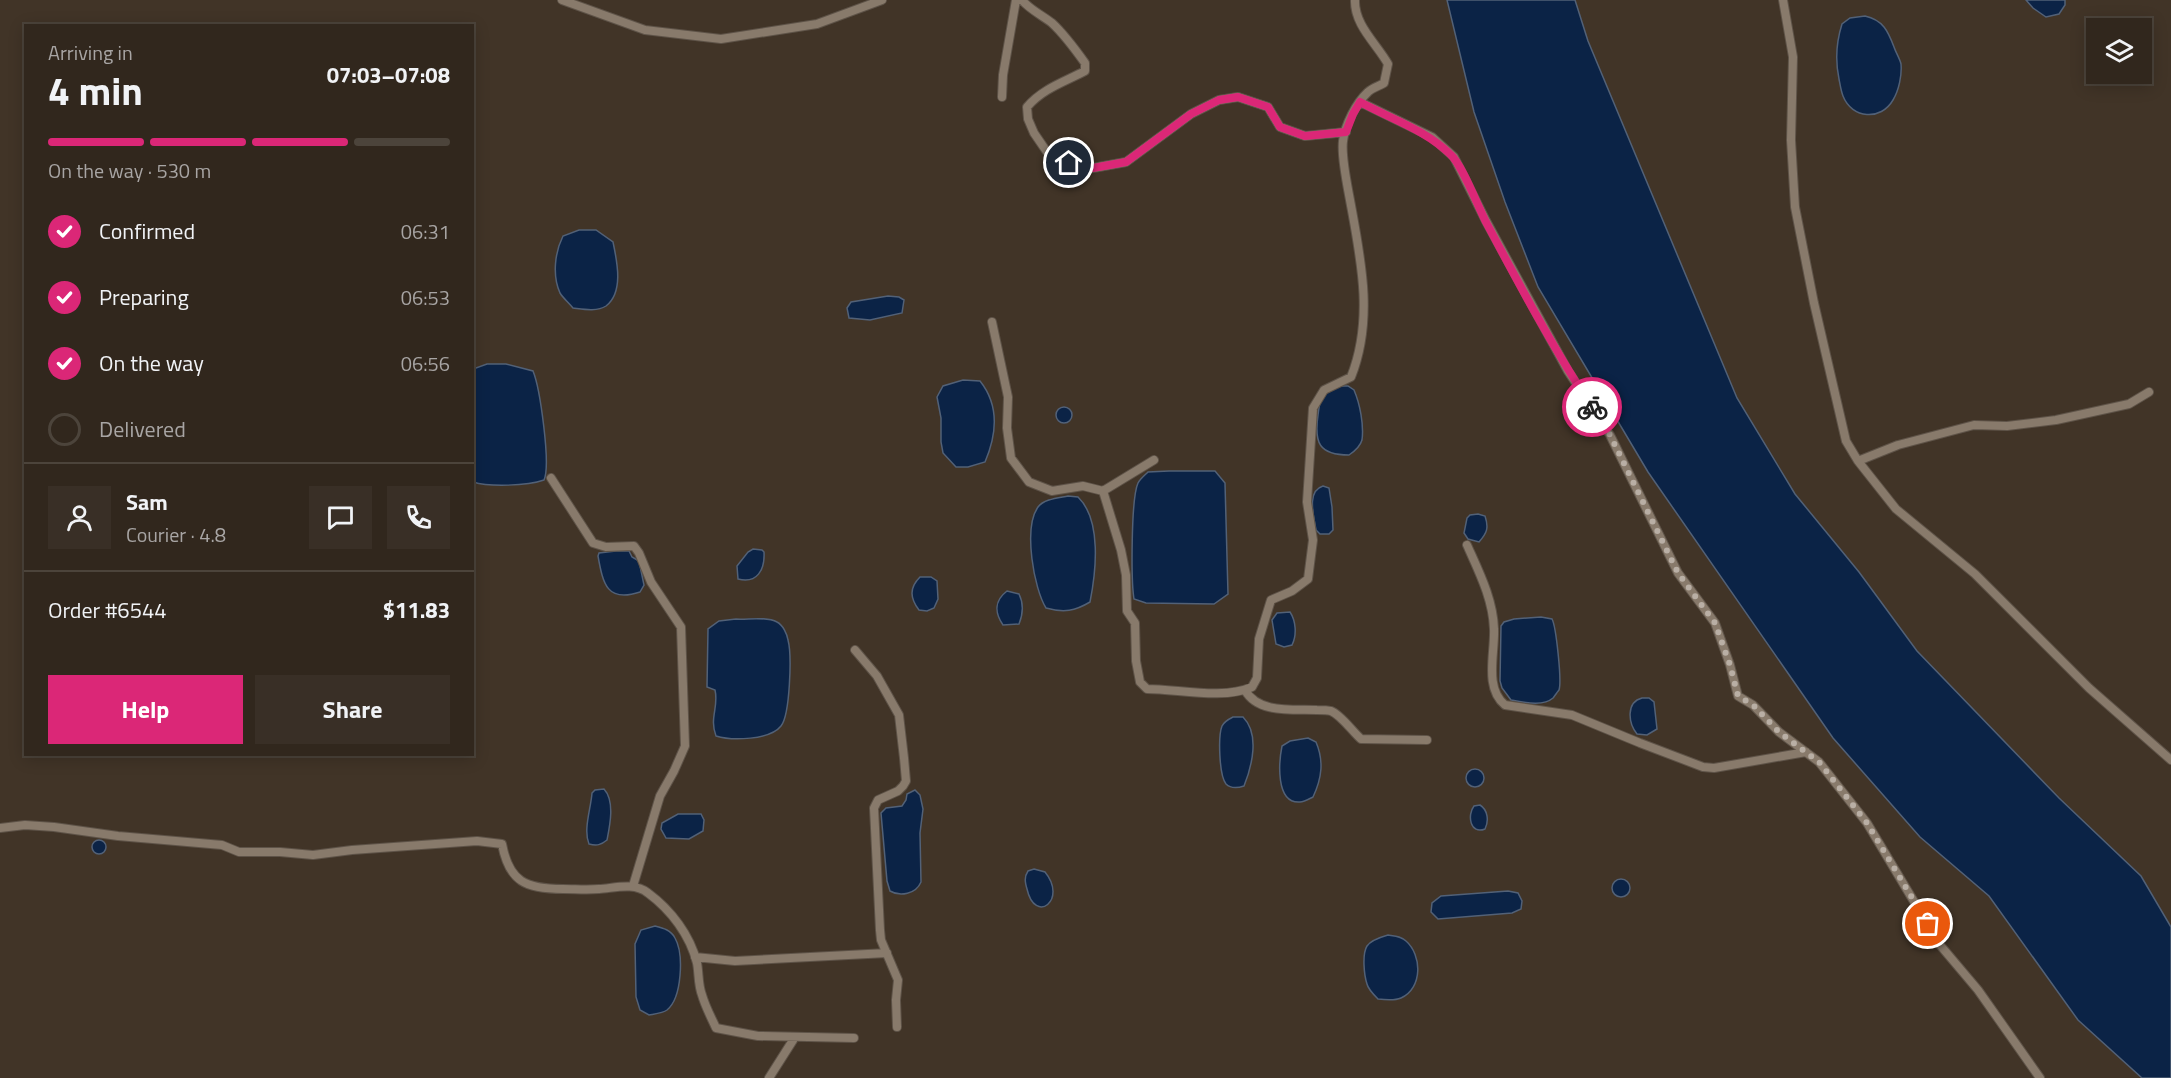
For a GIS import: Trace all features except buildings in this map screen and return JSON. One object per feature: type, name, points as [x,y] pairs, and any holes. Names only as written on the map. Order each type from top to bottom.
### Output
[{"type":"street","points":[[562,0],[645,30],[721,39],[817,24],[882,0]]},
{"type":"street","points":[[1002,97],[1003,75],[1016,0]]},
{"type":"street","points":[[1022,0],[1061,32],[1085,63],[1085,72],[1046,90],[1035,97],[1027,107],[1028,119],[1034,133],[1047,152],[1069,163],[1093,168],[1126,162],[1191,114],[1219,100],[1238,97],[1268,107],[1280,127],[1305,136],[1346,132]]},
{"type":"street","points":[[1103,491],[1126,574],[1127,611],[1135,623],[1136,662],[1140,682],[1147,689],[1202,692],[1245,690],[1252,687],[1257,678],[1259,639],[1272,600],[1292,591],[1308,579],[1313,540],[1307,502],[1312,408],[1324,390],[1352,377],[1359,358],[1365,316],[1364,279],[1344,160],[1343,141],[1360,102],[1368,92],[1384,83],[1388,64],[1360,23],[1355,0]]},
{"type":"street","points":[[1783,0],[1793,57],[1791,140],[1795,207],[1814,303],[1846,441],[1858,461],[1896,509],[1975,574],[2090,688],[2171,760]]},
{"type":"street","points":[[1360,102],[1432,137],[1454,157],[1486,221],[1568,371],[1610,435],[1678,573],[1715,623],[1738,696],[1753,705],[1779,732],[1819,762],[1867,823],[1940,945],[1978,990],[2040,1078]]},
{"type":"street","points":[[992,322],[1008,397],[1007,428],[1011,458],[1029,482],[1052,491],[1083,486],[1103,491],[1154,460]]},
{"type":"street","points":[[1858,461],[1898,445],[1974,424],[2007,426],[2064,419],[2128,404],[2149,392]]},
{"type":"street","points":[[550,478],[593,543],[606,548],[634,546],[651,582],[681,627],[685,746],[660,796],[633,886]]},
{"type":"street","points":[[1467,545],[1490,601],[1494,631],[1493,682],[1497,698],[1505,705],[1572,715],[1703,767],[1714,768],[1806,752]]},
{"type":"street","points":[[855,650],[877,676],[899,715],[904,758],[906,782],[898,791],[878,800],[874,808],[881,940],[898,980],[897,1027]]},
{"type":"street","points":[[1245,690],[1251,700],[1269,708],[1330,711],[1343,718],[1348,727],[1361,739],[1427,740]]},
{"type":"street","points":[[0,828],[25,825],[54,827],[118,836],[222,845],[239,852],[314,855],[477,841],[502,844],[504,857],[512,874],[533,888],[598,889],[633,886],[645,890],[669,911],[689,942],[695,957],[700,992],[716,1028],[758,1036],[854,1038]]},
{"type":"street","points":[[695,957],[735,961],[887,953]]},
{"type":"street","points":[[769,1078],[795,1037]]},
{"type":"water","points":[[1447,0],[1575,0],[1588,41],[1737,398],[1795,494],[1859,572],[1917,651],[2059,798],[2141,876],[2171,927],[2171,1078],[2142,1078],[2078,1020],[1989,896],[1920,837],[1833,738],[1648,472],[1538,287],[1474,112]]},
{"type":"water","points":[[2026,0],[2065,0],[2065,5],[2059,14],[2046,17]]},
{"type":"water","points":[[1865,16],[1881,23],[1887,31],[1901,64],[1898,87],[1893,100],[1888,107],[1867,115],[1847,104],[1841,88],[1837,58],[1837,45],[1842,24],[1850,18]]},
{"type":"water","points":[[579,230],[596,230],[613,242],[618,276],[617,285],[612,300],[606,306],[598,309],[573,308],[561,295],[556,279],[556,256],[560,242],[563,236]]},
{"type":"water","points":[[888,296],[904,300],[902,313],[870,320],[849,318],[847,308],[851,302]]},
{"type":"water","points":[[487,364],[506,364],[533,371],[544,426],[546,472],[544,480],[508,485],[474,482],[474,369]]},
{"type":"water","points":[[963,380],[980,381],[991,400],[995,420],[992,441],[985,462],[968,467],[956,467],[943,453],[937,397],[943,386]]},
{"type":"water","points":[[1340,386],[1348,386],[1354,390],[1362,421],[1362,440],[1357,449],[1349,455],[1325,450],[1318,440],[1317,433],[1322,398],[1326,393]]},
{"type":"water","points":[[1064,407],[1072,415],[1064,423],[1056,415]]},
{"type":"water","points":[[1215,471],[1225,483],[1228,594],[1214,604],[1146,603],[1134,599],[1133,522],[1138,483],[1148,472]]},
{"type":"water","points":[[1323,486],[1329,488],[1332,507],[1333,530],[1329,534],[1320,534],[1316,530],[1313,512],[1314,493]]},
{"type":"water","points":[[1068,496],[1078,497],[1086,507],[1091,519],[1095,562],[1090,602],[1064,611],[1046,608],[1042,599],[1034,573],[1031,529],[1041,504]]},
{"type":"water","points":[[1478,514],[1485,516],[1487,524],[1485,533],[1479,542],[1468,539],[1464,533],[1467,518]]},
{"type":"water","points":[[753,549],[764,552],[761,570],[750,579],[738,579],[737,566]]},
{"type":"water","points":[[629,551],[632,557],[639,561],[644,585],[640,592],[620,595],[608,589],[598,556],[599,553]]},
{"type":"water","points":[[920,577],[931,577],[937,581],[938,599],[934,608],[927,611],[919,610],[912,597],[912,589]]},
{"type":"water","points":[[1007,591],[1019,594],[1021,598],[1022,609],[1019,624],[1003,625],[998,615],[998,602]]},
{"type":"water","points":[[1290,612],[1295,624],[1295,637],[1292,645],[1284,647],[1276,644],[1272,620],[1277,613]]},
{"type":"water","points":[[1541,617],[1552,619],[1554,624],[1559,665],[1559,690],[1549,701],[1533,703],[1511,700],[1500,681],[1501,626],[1504,622],[1514,619]]},
{"type":"water","points":[[773,620],[783,627],[788,640],[789,684],[784,720],[776,731],[760,737],[723,738],[716,736],[714,730],[716,696],[715,690],[707,687],[708,629],[719,621]]},
{"type":"water","points":[[1642,698],[1649,698],[1654,702],[1657,729],[1647,735],[1637,734],[1630,719],[1633,704]]},
{"type":"water","points":[[1233,717],[1243,717],[1248,724],[1253,741],[1252,760],[1247,778],[1244,786],[1237,788],[1226,784],[1220,755],[1222,726]]},
{"type":"water","points":[[1308,738],[1316,742],[1320,756],[1321,770],[1318,783],[1313,797],[1302,802],[1292,801],[1286,796],[1280,780],[1282,746],[1290,741]]},
{"type":"water","points":[[1475,769],[1481,772],[1484,778],[1481,784],[1475,787],[1469,784],[1466,778],[1469,772]]},
{"type":"water","points":[[604,789],[611,806],[607,840],[599,845],[589,844],[587,826],[592,793],[595,790]]},
{"type":"water","points":[[915,790],[920,795],[923,809],[920,833],[921,882],[912,892],[898,894],[890,891],[887,881],[881,813],[886,808],[902,806],[907,794]]},
{"type":"water","points":[[1480,805],[1485,810],[1487,819],[1485,829],[1480,830],[1473,827],[1470,819],[1474,806]]},
{"type":"water","points":[[678,814],[701,814],[704,820],[703,831],[689,839],[666,838],[661,829],[662,823]]},
{"type":"water","points":[[96,840],[102,840],[106,847],[102,854],[96,854],[92,850],[92,844]]},
{"type":"water","points":[[1034,869],[1045,872],[1051,882],[1052,899],[1048,905],[1042,907],[1031,900],[1026,884],[1025,877],[1028,871]]},
{"type":"water","points":[[1621,879],[1627,882],[1630,888],[1627,894],[1621,897],[1615,894],[1612,888],[1615,882]]},
{"type":"water","points":[[1508,891],[1518,893],[1522,901],[1521,909],[1512,913],[1438,919],[1431,912],[1432,903],[1441,896]]},
{"type":"water","points":[[655,926],[669,931],[675,938],[680,954],[680,976],[672,1004],[665,1011],[649,1015],[640,1010],[636,997],[635,944],[641,930]]},
{"type":"water","points":[[1388,935],[1400,937],[1411,947],[1415,954],[1418,971],[1413,987],[1408,993],[1393,1000],[1378,999],[1375,996],[1368,986],[1364,970],[1364,954],[1367,946],[1374,940]]},
{"type":"way so far","points":[[1592,407],[1610,435],[1636,485],[1678,573],[1715,623],[1738,696],[1753,705],[1779,732],[1819,762],[1867,823],[1928,924]]},
{"type":"route","points":[[1069,163],[1093,168],[1126,162],[1191,114],[1219,100],[1238,97],[1268,107],[1280,127],[1305,136],[1346,132],[1360,102],[1432,137],[1454,157],[1534,311],[1568,371],[1592,407]]}]
